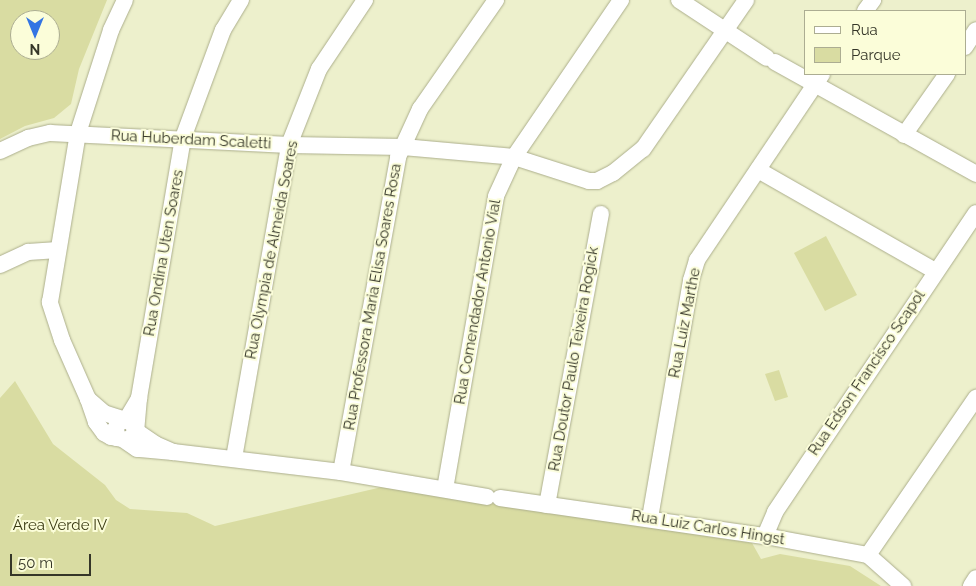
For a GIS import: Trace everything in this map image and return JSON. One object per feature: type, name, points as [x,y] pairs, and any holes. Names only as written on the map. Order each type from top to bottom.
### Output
[{"type":"street","points":[[0,265],[28,252],[58,250],[78,133],[111,30],[125,0]]},
{"type":"street","name":"Rua Ondina Uten Soares","points":[[126,432],[140,398],[184,138],[222,30],[242,0]]},
{"type":"street","name":"Rua Olympia de Almeida Soares","points":[[234,458],[289,145],[319,69],[365,0]]},
{"type":"street","name":"Rua Professora Maria Elisa Soares Rosa","points":[[341,472],[398,157],[420,109],[496,0]]},
{"type":"street","name":"Rua Comendador Antonio Vial","points":[[445,490],[496,196],[514,157],[621,0]]},
{"type":"street","points":[[679,0],[771,60],[804,73]]},
{"type":"street","name":"Rua Huberdam Scaletti","points":[[0,152],[28,138],[50,133],[184,138],[289,145],[403,147],[514,157],[589,181],[603,179],[643,149],[746,0]]},
{"type":"street","points":[[966,45],[976,30]]},
{"type":"street","points":[[904,135],[945,75]]},
{"type":"street","points":[[819,79],[904,135],[976,174]]},
{"type":"street","name":"Rua Luiz Marthe","points":[[650,518],[691,280],[697,260],[819,79]]},
{"type":"street","points":[[758,170],[935,271]]},
{"type":"street","name":"Rua Edson Francisco Scapol","points":[[765,536],[774,512],[935,271],[976,213]]},
{"type":"street","name":"Rua Doutor Paulo Teixeira Rogick","points":[[547,505],[601,214]]},
{"type":"street","name":"Rua Luiz Carlos Hingst","points":[[58,250],[50,302],[62,340],[88,399],[126,432],[137,449],[234,458],[341,472],[494,498],[650,518],[765,536],[868,555]]},
{"type":"street","points":[[903,586],[868,555],[976,398]]},
{"type":"street","points":[[970,586],[976,578]]},
{"type":"green space","points":[[0,0],[107,0],[79,69],[71,104],[54,118],[25,126],[0,139]]},
{"type":"green space","points":[[826,236],[857,295],[825,311],[794,253]]},
{"type":"green space","points":[[779,370],[788,397],[775,401],[765,374]]},
{"type":"green space","name":"Área Verde IV","points":[[15,381],[53,444],[105,485],[116,500],[130,509],[187,513],[215,526],[382,487],[752,543],[761,559],[780,554],[850,566],[881,586],[0,586],[0,398]]}]
